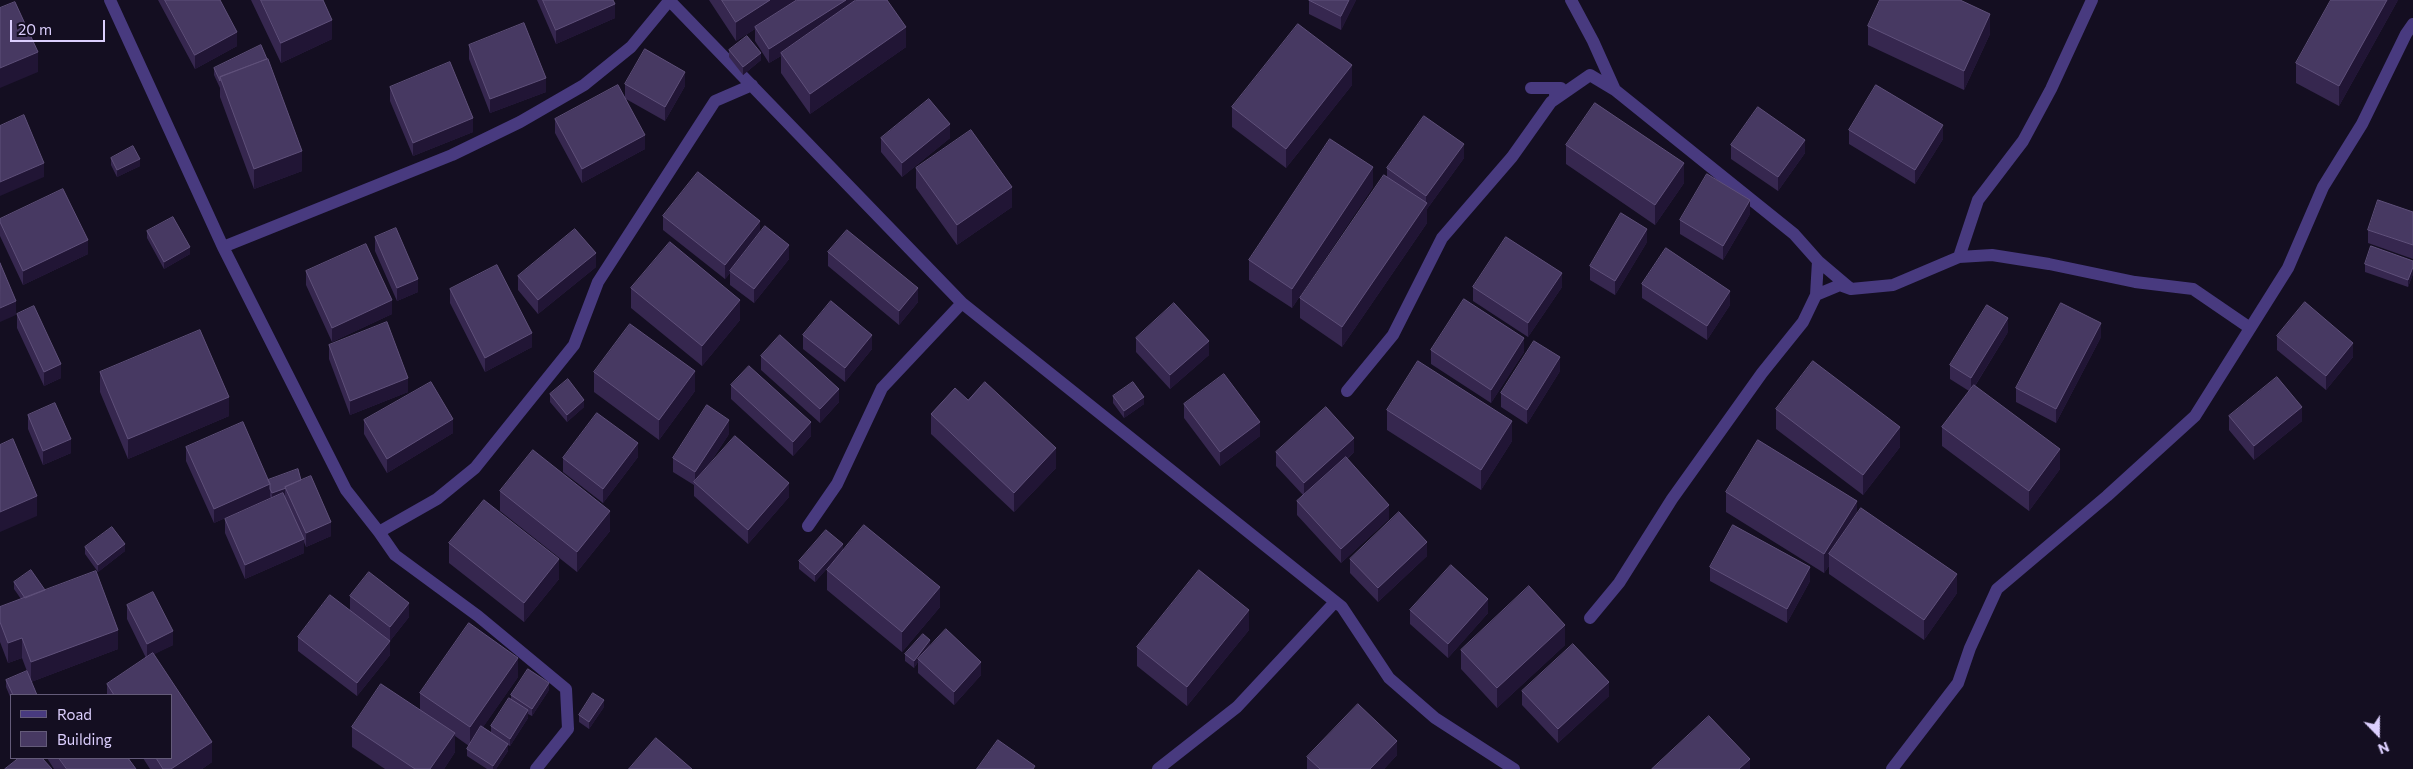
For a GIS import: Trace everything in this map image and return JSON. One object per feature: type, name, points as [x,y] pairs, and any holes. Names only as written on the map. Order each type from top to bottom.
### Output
[{"type":"street","points":[[110,0],[224,247],[346,490],[380,532],[395,555],[478,616],[566,689],[568,729],[536,769]]},
{"type":"street","points":[[1571,0],[1593,41],[1615,90]]},
{"type":"street","points":[[1959,257],[1978,200],[2023,141],[2051,89],[2092,0]]},
{"type":"street","points":[[224,247],[452,155],[520,122],[584,85],[631,47],[669,1],[962,303],[1342,607],[1389,678],[1435,718],[1514,769]]},
{"type":"street","points":[[1892,769],[1958,683],[1970,648],[1997,588],[2100,501],[2195,416],[2288,268],[2323,187],[2362,124],[2406,34],[2413,24]]},
{"type":"street","points":[[1551,102],[1590,75],[1615,90],[1794,234],[1818,260],[1851,289]]},
{"type":"street","points":[[380,532],[437,499],[475,468],[574,345],[598,282],[715,101],[752,85]]},
{"type":"street","points":[[1347,391],[1394,335],[1442,238],[1512,157],[1562,88],[1531,88]]},
{"type":"street","points":[[1816,296],[1840,285],[1851,289],[1893,285],[1959,257],[1992,255],[2049,264],[2135,282],[2193,289],[2250,328]]},
{"type":"street","points":[[1590,618],[1619,583],[1683,483],[1762,373],[1803,322],[1816,296],[1818,260]]},
{"type":"street","points":[[808,526],[837,484],[882,388],[962,303]]},
{"type":"street","points":[[1158,769],[1237,707],[1334,602]]},
{"type":"building","points":[[165,0],[220,0],[237,32],[195,55]]},
{"type":"building","points":[[261,0],[323,0],[332,20],[281,43]]},
{"type":"building","points":[[543,0],[613,0],[615,4],[556,30]]},
{"type":"building","points":[[722,0],[770,0],[736,22]]},
{"type":"building","points":[[797,0],[846,0],[769,49],[755,27]]},
{"type":"building","points":[[856,0],[887,0],[906,27],[810,94],[781,53]]},
{"type":"building","points":[[1309,0],[1349,0],[1341,16]]},
{"type":"building","points":[[1880,0],[1960,0],[1990,14],[1964,71],[1868,26]]},
{"type":"building","points":[[2331,0],[2387,0],[2339,86],[2296,63]]},
{"type":"building","points":[[15,2],[38,52],[0,68],[0,8]]},
{"type":"building","points":[[524,23],[546,78],[490,99],[469,45]]},
{"type":"building","points":[[1298,24],[1352,65],[1286,149],[1232,107]]},
{"type":"building","points":[[747,36],[761,53],[743,67],[729,50]]},
{"type":"building","points":[[261,45],[267,59],[220,77],[220,81],[214,68]]},
{"type":"building","points":[[645,49],[685,72],[665,107],[625,84]]},
{"type":"building","points":[[268,59],[302,151],[254,169],[220,77]]},
{"type":"building","points":[[450,62],[473,118],[413,143],[390,87]]},
{"type":"building","points":[[618,85],[645,135],[582,169],[555,119]]},
{"type":"building","points":[[1876,85],[1943,125],[1915,170],[1849,130]]},
{"type":"building","points":[[929,99],[950,124],[902,163],[881,138]]},
{"type":"building","points":[[1595,103],[1684,163],[1655,205],[1566,145]]},
{"type":"building","points":[[1758,107],[1805,140],[1778,177],[1731,145]]},
{"type":"building","points":[[24,115],[44,163],[0,182],[0,126]]},
{"type":"building","points":[[1424,116],[1464,144],[1426,196],[1387,168]]},
{"type":"building","points":[[971,130],[1012,187],[957,225],[916,168]]},
{"type":"building","points":[[1330,139],[1373,167],[1292,289],[1249,260]]},
{"type":"building","points":[[133,146],[140,159],[117,170],[111,158]]},
{"type":"building","points":[[698,172],[760,221],[725,265],[663,216]]},
{"type":"building","points":[[1707,174],[1750,200],[1723,246],[1680,220]]},
{"type":"building","points":[[1384,175],[1427,203],[1342,327],[1300,298]]},
{"type":"building","points":[[63,189],[88,240],[23,271],[0,219]]},
{"type":"building","points":[[2378,200],[2413,212],[2413,245],[2368,230]]},
{"type":"building","points":[[1621,213],[1647,229],[1615,281],[1590,266]]},
{"type":"building","points":[[173,217],[190,247],[164,262],[147,231]]},
{"type":"building","points":[[765,226],[789,245],[754,289],[730,271]]},
{"type":"building","points":[[396,228],[418,279],[397,288],[375,237]]},
{"type":"building","points":[[575,229],[596,253],[538,300],[518,276]]},
{"type":"building","points":[[847,230],[918,288],[899,311],[828,252]]},
{"type":"building","points":[[1506,237],[1562,273],[1528,323],[1473,287]]},
{"type":"building","points":[[670,242],[740,300],[702,346],[631,288]]},
{"type":"building","points":[[366,244],[392,300],[332,328],[306,271]]},
{"type":"building","points":[[2371,246],[2413,261],[2413,267],[2408,280],[2365,264]]},
{"type":"building","points":[[1666,248],[1730,291],[1707,326],[1642,284]]},
{"type":"building","points":[[0,263],[16,301],[0,308]]},
{"type":"building","points":[[497,265],[532,333],[485,358],[450,289]]},
{"type":"building","points":[[1464,299],[1524,338],[1491,390],[1431,350]]},
{"type":"building","points":[[831,301],[872,335],[845,368],[803,335]]},
{"type":"building","points":[[2305,302],[2353,343],[2326,376],[2277,336]]},
{"type":"building","points":[[1174,303],[1209,341],[1170,375],[1136,338]]},
{"type":"building","points":[[2061,303],[2101,323],[2056,409],[2016,388]]},
{"type":"building","points":[[1987,305],[2008,318],[1971,378],[1950,365]]},
{"type":"building","points":[[34,306],[61,364],[44,372],[17,314]]},
{"type":"building","points":[[387,322],[408,378],[350,401],[329,345]]},
{"type":"building","points":[[630,324],[695,371],[659,420],[594,372]]},
{"type":"building","points":[[200,330],[229,397],[128,439],[100,372]]},
{"type":"building","points":[[780,335],[839,389],[820,409],[761,356]]},
{"type":"building","points":[[1534,341],[1560,357],[1527,410],[1501,393]]},
{"type":"building","points":[[1418,361],[1512,421],[1481,470],[1387,410]]},
{"type":"building","points":[[1813,361],[1900,427],[1863,475],[1776,409]]},
{"type":"building","points":[[749,366],[811,422],[793,442],[731,385]]},
{"type":"building","points":[[1224,374],[1260,422],[1220,452],[1184,404]]},
{"type":"building","points":[[2277,377],[2302,407],[2254,446],[2229,416]]},
{"type":"building","points":[[568,379],[584,400],[567,415],[550,394]]},
{"type":"building","points":[[431,382],[453,419],[387,459],[364,420]]},
{"type":"building","points":[[985,382],[1056,448],[1014,493],[931,414],[955,388],[968,400]]},
{"type":"building","points":[[1133,382],[1144,397],[1124,411],[1113,396]]},
{"type":"building","points":[[1974,385],[2060,449],[2029,491],[1942,427]]},
{"type":"building","points":[[55,403],[71,439],[43,451],[28,415]]},
{"type":"building","points":[[707,405],[729,420],[695,472],[673,458]]},
{"type":"building","points":[[1326,407],[1354,438],[1304,483],[1276,452]]},
{"type":"building","points":[[597,413],[638,443],[603,489],[563,458]]},
{"type":"building","points":[[243,422],[270,484],[214,509],[186,447]]},
{"type":"building","points":[[735,436],[789,483],[748,530],[694,482]]},
{"type":"building","points":[[13,439],[37,496],[0,512],[0,445]]},
{"type":"building","points":[[1758,440],[1857,501],[1824,554],[1726,492]]},
{"type":"building","points":[[533,450],[610,511],[577,552],[500,491]]},
{"type":"building","points":[[1346,457],[1389,505],[1341,549],[1297,501]]},
{"type":"building","points":[[298,469],[301,480],[272,493],[268,480]]},
{"type":"building","points":[[311,476],[331,522],[306,533],[285,487]]},
{"type":"building","points":[[283,493],[304,539],[245,565],[225,519]]},
{"type":"building","points":[[484,500],[559,559],[524,603],[449,543]]},
{"type":"building","points":[[1861,508],[1957,574],[1924,620],[1829,554]]},
{"type":"building","points":[[1399,512],[1427,542],[1378,588],[1350,559]]},
{"type":"building","points":[[864,525],[940,587],[902,632],[827,570]]},
{"type":"building","points":[[1733,525],[1810,567],[1787,609],[1710,567]]},
{"type":"building","points":[[112,527],[125,544],[98,565],[85,547]]},
{"type":"building","points":[[826,530],[843,544],[815,575],[799,561]]},
{"type":"building","points":[[1451,565],[1488,599],[1448,644],[1410,610]]},
{"type":"building","points":[[31,570],[45,590],[25,598],[14,582]]},
{"type":"building","points":[[1199,570],[1249,610],[1187,687],[1137,647]]},
{"type":"building","points":[[96,571],[118,630],[31,662],[22,638],[8,643],[0,622],[0,607]]},
{"type":"building","points":[[369,572],[409,603],[390,627],[350,596]]},
{"type":"building","points":[[1529,586],[1565,625],[1497,688],[1461,650]]},
{"type":"building","points":[[153,592],[173,631],[147,644],[127,605]]},
{"type":"building","points":[[330,595],[390,641],[357,683],[298,637]]},
{"type":"building","points":[[469,623],[518,658],[470,727],[420,693]]},
{"type":"building","points":[[946,629],[981,662],[954,692],[918,659]]},
{"type":"building","points":[[923,634],[930,640],[914,661],[905,654]]},
{"type":"building","points":[[1573,644],[1609,682],[1558,729],[1522,691]]},
{"type":"building","points":[[153,653],[212,742],[171,769],[163,769],[157,759],[172,759],[172,694],[113,694],[107,684]]},
{"type":"building","points":[[528,669],[549,683],[532,709],[511,695]]},
{"type":"building","points":[[27,671],[37,694],[13,694],[6,680]]},
{"type":"building","points":[[381,684],[455,733],[430,769],[415,769],[352,727]]},
{"type":"building","points":[[593,693],[604,700],[589,722],[579,715]]},
{"type":"building","points":[[509,698],[528,710],[510,739],[491,726]]},
{"type":"building","points":[[1358,704],[1397,741],[1370,769],[1320,769],[1307,757]]},
{"type":"building","points":[[1709,716],[1750,759],[1739,769],[1652,769]]},
{"type":"building","points":[[481,726],[508,744],[493,766],[467,749]]},
{"type":"building","points":[[656,738],[692,769],[629,769]]},
{"type":"building","points":[[998,740],[1035,766],[1033,769],[977,769]]},
{"type":"building","points":[[18,759],[43,759],[52,769],[5,769]]},
{"type":"building","points":[[60,759],[129,759],[136,769],[67,769]]}]
